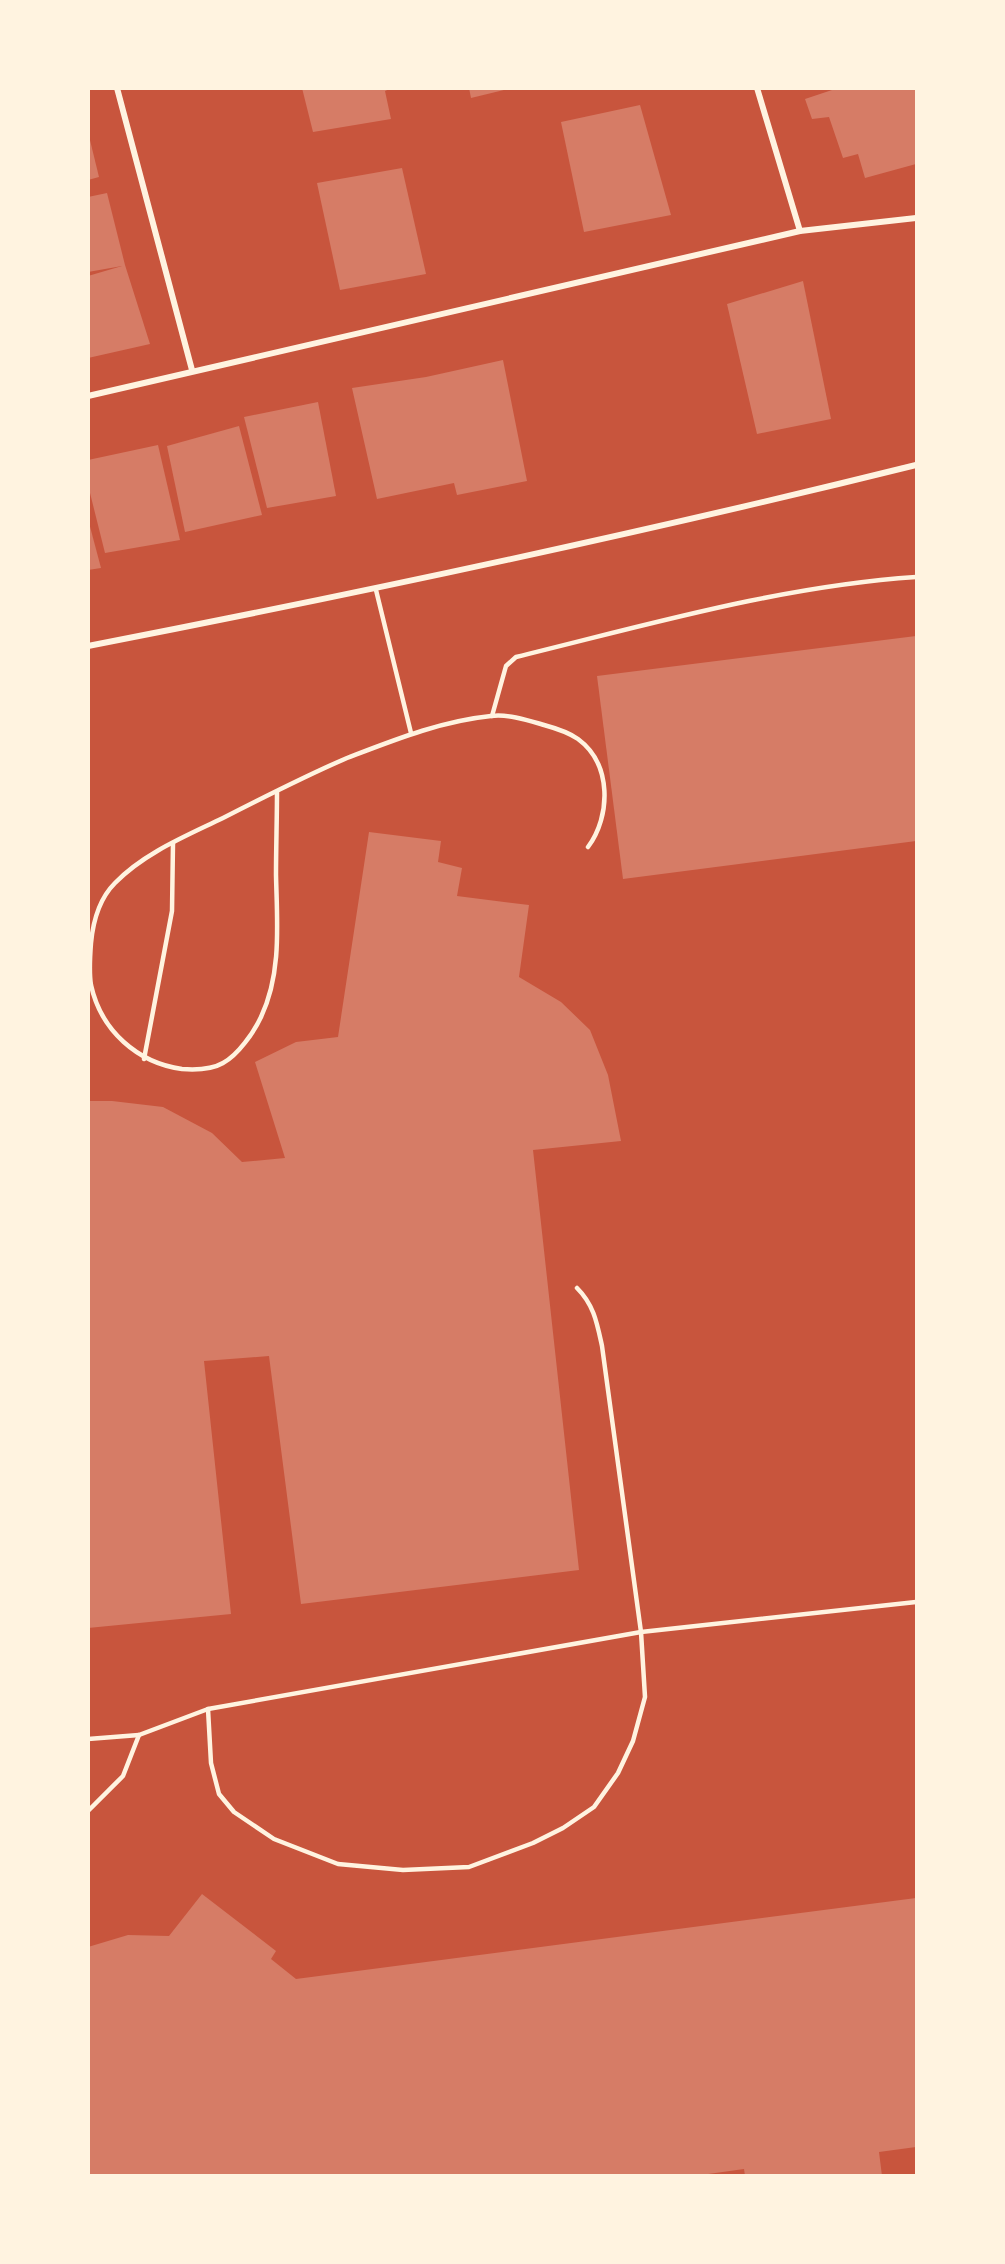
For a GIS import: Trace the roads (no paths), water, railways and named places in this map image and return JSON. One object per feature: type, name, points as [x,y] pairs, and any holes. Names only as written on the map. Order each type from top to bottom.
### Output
[{"type":"street","points":[[117,88],[192,370]]},
{"type":"street","points":[[758,88],[800,231]]},
{"type":"street","points":[[88,396],[192,370],[800,231],[916,218]]},
{"type":"street","points":[[88,646],[376,590],[716,515],[916,465]]},
{"type":"lane","points":[[492,716],[506,666],[516,657],[710,611],[854,581],[916,577]]},
{"type":"lane","points":[[376,590],[411,733]]},
{"type":"lane","points":[[277,791],[277,941],[273,985],[261,1018],[248,1038],[224,1063],[199,1071],[171,1067],[144,1059],[118,1039],[104,1017],[91,985],[93,922],[103,898],[115,883],[154,853],[317,770],[411,733],[492,716],[524,719],[558,729],[577,739],[591,752],[598,768],[605,797],[604,818],[588,847]]},
{"type":"lane","points":[[144,1059],[172,911],[173,843]]},
{"type":"lane","points":[[208,1709],[211,1763],[219,1794],[234,1812],[274,1839],[338,1863],[404,1870],[469,1867],[533,1843],[563,1828],[594,1807],[618,1773],[633,1741],[645,1697],[641,1632],[597,1319],[589,1300],[577,1288]]},
{"type":"lane","points":[[88,1739],[140,1735],[208,1709],[641,1632],[916,1602]]},
{"type":"lane","points":[[88,1811],[123,1776],[140,1735]]}]
